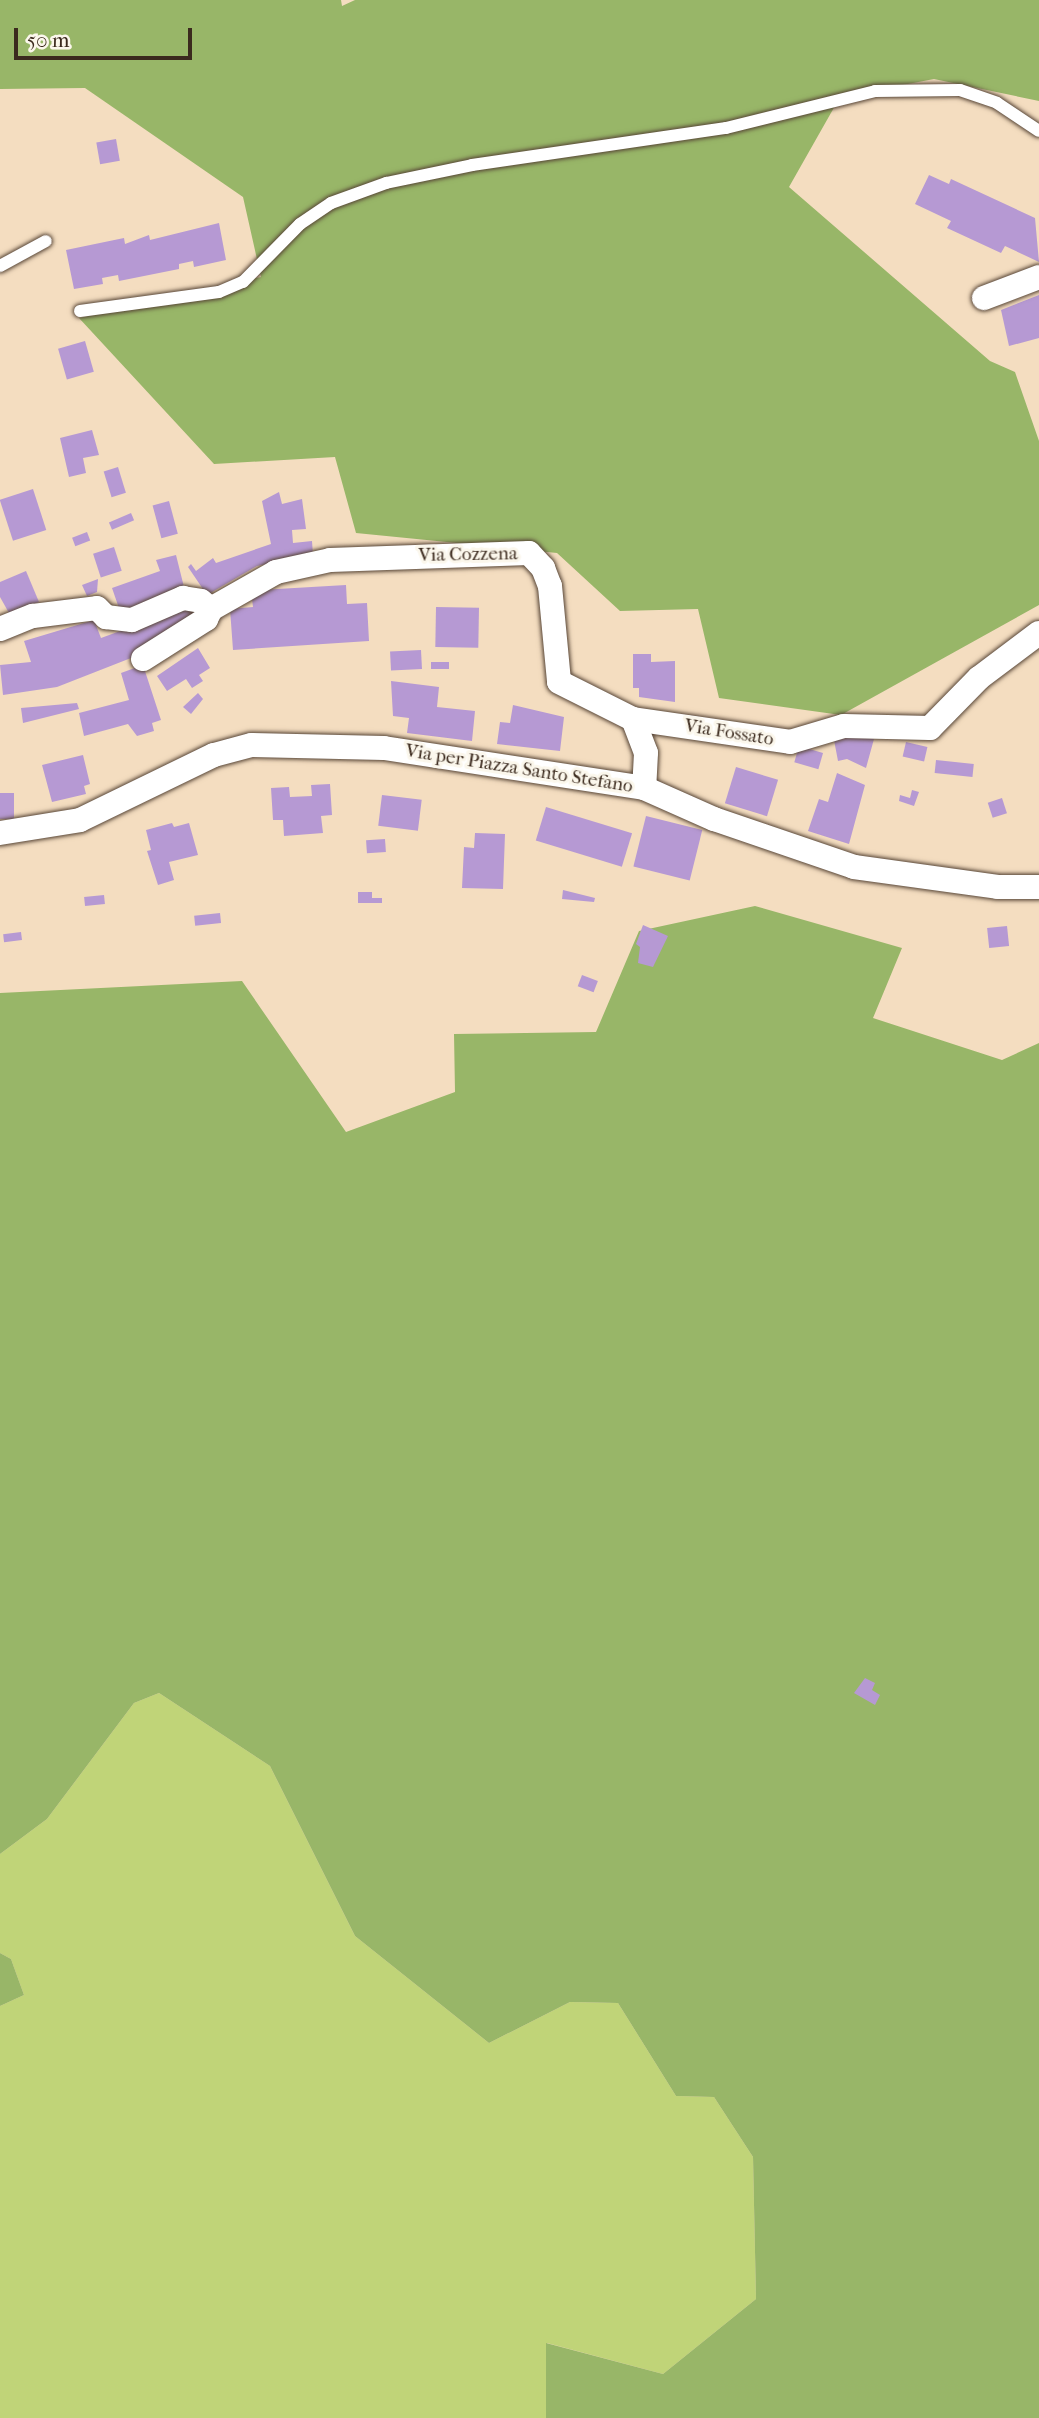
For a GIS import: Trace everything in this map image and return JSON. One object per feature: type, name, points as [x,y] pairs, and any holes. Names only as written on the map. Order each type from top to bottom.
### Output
[{"type":"street","points":[[984,298],[1039,277]]},
{"type":"street","name":"Via Cozzena","points":[[211,609],[276,572],[330,560],[529,553],[543,568],[550,586],[559,682],[633,719]]},
{"type":"street","points":[[0,629],[33,616],[97,608],[106,617],[132,620],[183,598],[201,601],[211,609],[206,620],[143,659]]},
{"type":"street","name":"Via Fossato","points":[[633,719],[790,742],[844,726],[930,728],[979,678],[1039,633]]},
{"type":"street","points":[[633,719],[646,753],[643,788]]},
{"type":"street","name":"Via per Piazza Santo Stefano","points":[[0,834],[80,820],[214,755],[252,745],[384,748],[643,788],[727,824],[854,867],[998,887],[1039,887]]},
{"type":"lane","points":[[80,310],[219,292],[243,282],[300,224],[331,203],[386,183],[472,165],[726,128],[875,91],[898,89],[960,90],[997,103],[1039,131]]},
{"type":"lane","points":[[0,266],[46,241]]},
{"type":"green space","points":[[0,0],[341,0],[342,6],[355,0],[1039,0],[1039,101],[934,79],[840,97],[789,187],[990,361],[1015,372],[1039,441],[1039,605],[841,715],[719,698],[698,609],[620,611],[557,553],[356,533],[335,457],[214,464],[79,318],[261,277],[243,197],[85,88],[0,89]]},
{"type":"green space","points":[[755,906],[902,948],[873,1018],[1002,1060],[1039,1043],[1039,2418],[546,2418],[546,2343],[663,2374],[756,2299],[753,2157],[714,2097],[676,2096],[618,2003],[570,2002],[489,2043],[355,1936],[270,1766],[159,1693],[134,1703],[47,1819],[0,1854],[0,993],[242,981],[346,1132],[455,1092],[454,1034],[596,1032],[639,931]]},
{"type":"green space","points":[[159,1693],[270,1766],[355,1936],[489,2043],[570,2002],[618,2003],[676,2096],[714,2097],[753,2157],[756,2299],[663,2374],[547,2343],[546,2418],[0,2418],[0,2006],[24,1995],[11,1959],[0,1953],[0,1854],[47,1819],[134,1703]]},
{"type":"green space","points":[[0,1953],[11,1959],[24,1995],[0,2006]]},
{"type":"building","points":[[116,139],[120,161],[100,164],[96,142]]},
{"type":"building","points":[[929,175],[949,184],[951,179],[1035,218],[1039,262],[1005,246],[1001,253],[947,228],[951,221],[915,204]]},
{"type":"building","points":[[219,223],[226,260],[194,267],[193,261],[179,264],[179,269],[119,281],[118,275],[102,278],[103,284],[74,289],[66,250],[124,238],[125,244],[149,235],[150,240]]},
{"type":"building","points":[[1039,295],[1039,338],[1009,346],[1001,310]]},
{"type":"building","points":[[85,341],[94,372],[67,379],[58,349]]},
{"type":"building","points":[[92,430],[99,455],[83,458],[86,473],[69,477],[60,438]]},
{"type":"building","points":[[118,467],[126,493],[112,497],[104,471]]},
{"type":"building","points":[[33,489],[46,530],[13,541],[0,500]]},
{"type":"building","points":[[279,492],[282,504],[302,499],[306,529],[292,530],[293,543],[312,541],[313,555],[257,566],[207,595],[188,567],[191,564],[196,571],[213,558],[216,563],[271,544],[262,501]]},
{"type":"building","points":[[169,501],[178,534],[161,538],[153,505]]},
{"type":"building","points":[[131,513],[134,520],[112,530],[109,522]]},
{"type":"building","points":[[87,532],[90,540],[75,546],[72,538]]},
{"type":"building","points":[[114,547],[122,571],[101,578],[93,554]]},
{"type":"building","points":[[176,555],[185,591],[121,614],[112,588],[160,571],[156,560]]},
{"type":"building","points":[[26,571],[39,602],[9,613],[0,597],[0,582]]},
{"type":"building","points":[[98,579],[97,592],[87,596],[82,585]]},
{"type":"building","points":[[346,585],[347,604],[367,603],[369,641],[233,650],[230,609],[253,607],[252,599],[260,590]]},
{"type":"building","points":[[194,604],[199,614],[154,649],[57,687],[3,695],[0,665],[31,662],[24,641],[94,620],[101,638]]},
{"type":"building","points":[[436,607],[479,608],[478,648],[435,647]]},
{"type":"building","points":[[198,648],[210,668],[199,675],[203,681],[192,688],[186,679],[167,691],[157,676]]},
{"type":"building","points":[[421,650],[422,669],[391,671],[390,652]]},
{"type":"building","points":[[633,654],[651,654],[651,662],[675,661],[675,702],[639,697],[639,688],[633,688]]},
{"type":"building","points":[[431,662],[449,662],[449,669],[431,669]]},
{"type":"building","points":[[143,665],[161,720],[152,723],[154,731],[137,736],[128,724],[84,736],[79,713],[129,700],[121,673]]},
{"type":"building","points":[[391,681],[439,687],[437,707],[475,711],[472,741],[407,733],[409,718],[393,716]]},
{"type":"building","points":[[198,693],[203,699],[191,714],[183,707]]},
{"type":"building","points":[[77,703],[79,709],[23,723],[21,708]]},
{"type":"building","points":[[513,705],[564,717],[560,751],[497,744],[500,722],[510,723]]},
{"type":"building","points":[[859,736],[874,739],[866,768],[847,759],[838,761],[834,740]]},
{"type":"building","points":[[906,742],[927,747],[924,762],[903,757]]},
{"type":"building","points":[[799,746],[823,753],[818,769],[794,762]]},
{"type":"building","points":[[83,755],[90,784],[84,786],[86,794],[52,802],[42,765]]},
{"type":"building","points":[[936,760],[974,764],[972,777],[935,773]]},
{"type":"building","points":[[736,767],[778,780],[767,816],[725,803]]},
{"type":"building","points":[[837,773],[865,785],[849,844],[808,831],[819,799],[828,802]]},
{"type":"building","points":[[330,784],[332,815],[321,816],[323,833],[284,836],[283,820],[273,820],[271,788],[289,787],[290,797],[312,796],[311,785]]},
{"type":"building","points":[[912,790],[919,792],[914,806],[899,801],[900,795],[910,798]]},
{"type":"building","points":[[0,793],[14,793],[14,819],[0,819]]},
{"type":"building","points":[[382,795],[422,800],[418,831],[378,826]]},
{"type":"building","points":[[1002,798],[1007,813],[993,818],[988,803]]},
{"type":"building","points":[[546,807],[632,833],[622,867],[536,840]]},
{"type":"building","points":[[646,816],[702,830],[690,880],[633,866]]},
{"type":"building","points":[[172,823],[174,827],[189,823],[198,855],[169,862],[174,880],[158,885],[147,851],[151,850],[146,830]]},
{"type":"building","points":[[475,833],[505,834],[503,889],[462,888],[464,847],[474,848]]},
{"type":"building","points":[[385,839],[386,852],[367,853],[366,840]]},
{"type":"building","points":[[563,890],[595,898],[594,902],[562,899]]},
{"type":"building","points":[[358,892],[372,892],[372,898],[382,898],[382,903],[358,903]]},
{"type":"building","points":[[104,895],[105,904],[85,906],[84,897]]},
{"type":"building","points":[[220,913],[221,923],[195,926],[194,916]]},
{"type":"building","points":[[643,925],[668,936],[653,967],[638,963],[640,947],[636,944]]},
{"type":"building","points":[[1007,926],[1009,946],[989,948],[987,928]]},
{"type":"building","points":[[21,932],[22,940],[4,942],[3,934]]},
{"type":"building","points":[[582,975],[598,981],[594,992],[578,986]]},
{"type":"building","points":[[865,1678],[875,1683],[872,1690],[880,1695],[875,1705],[854,1693]]}]
